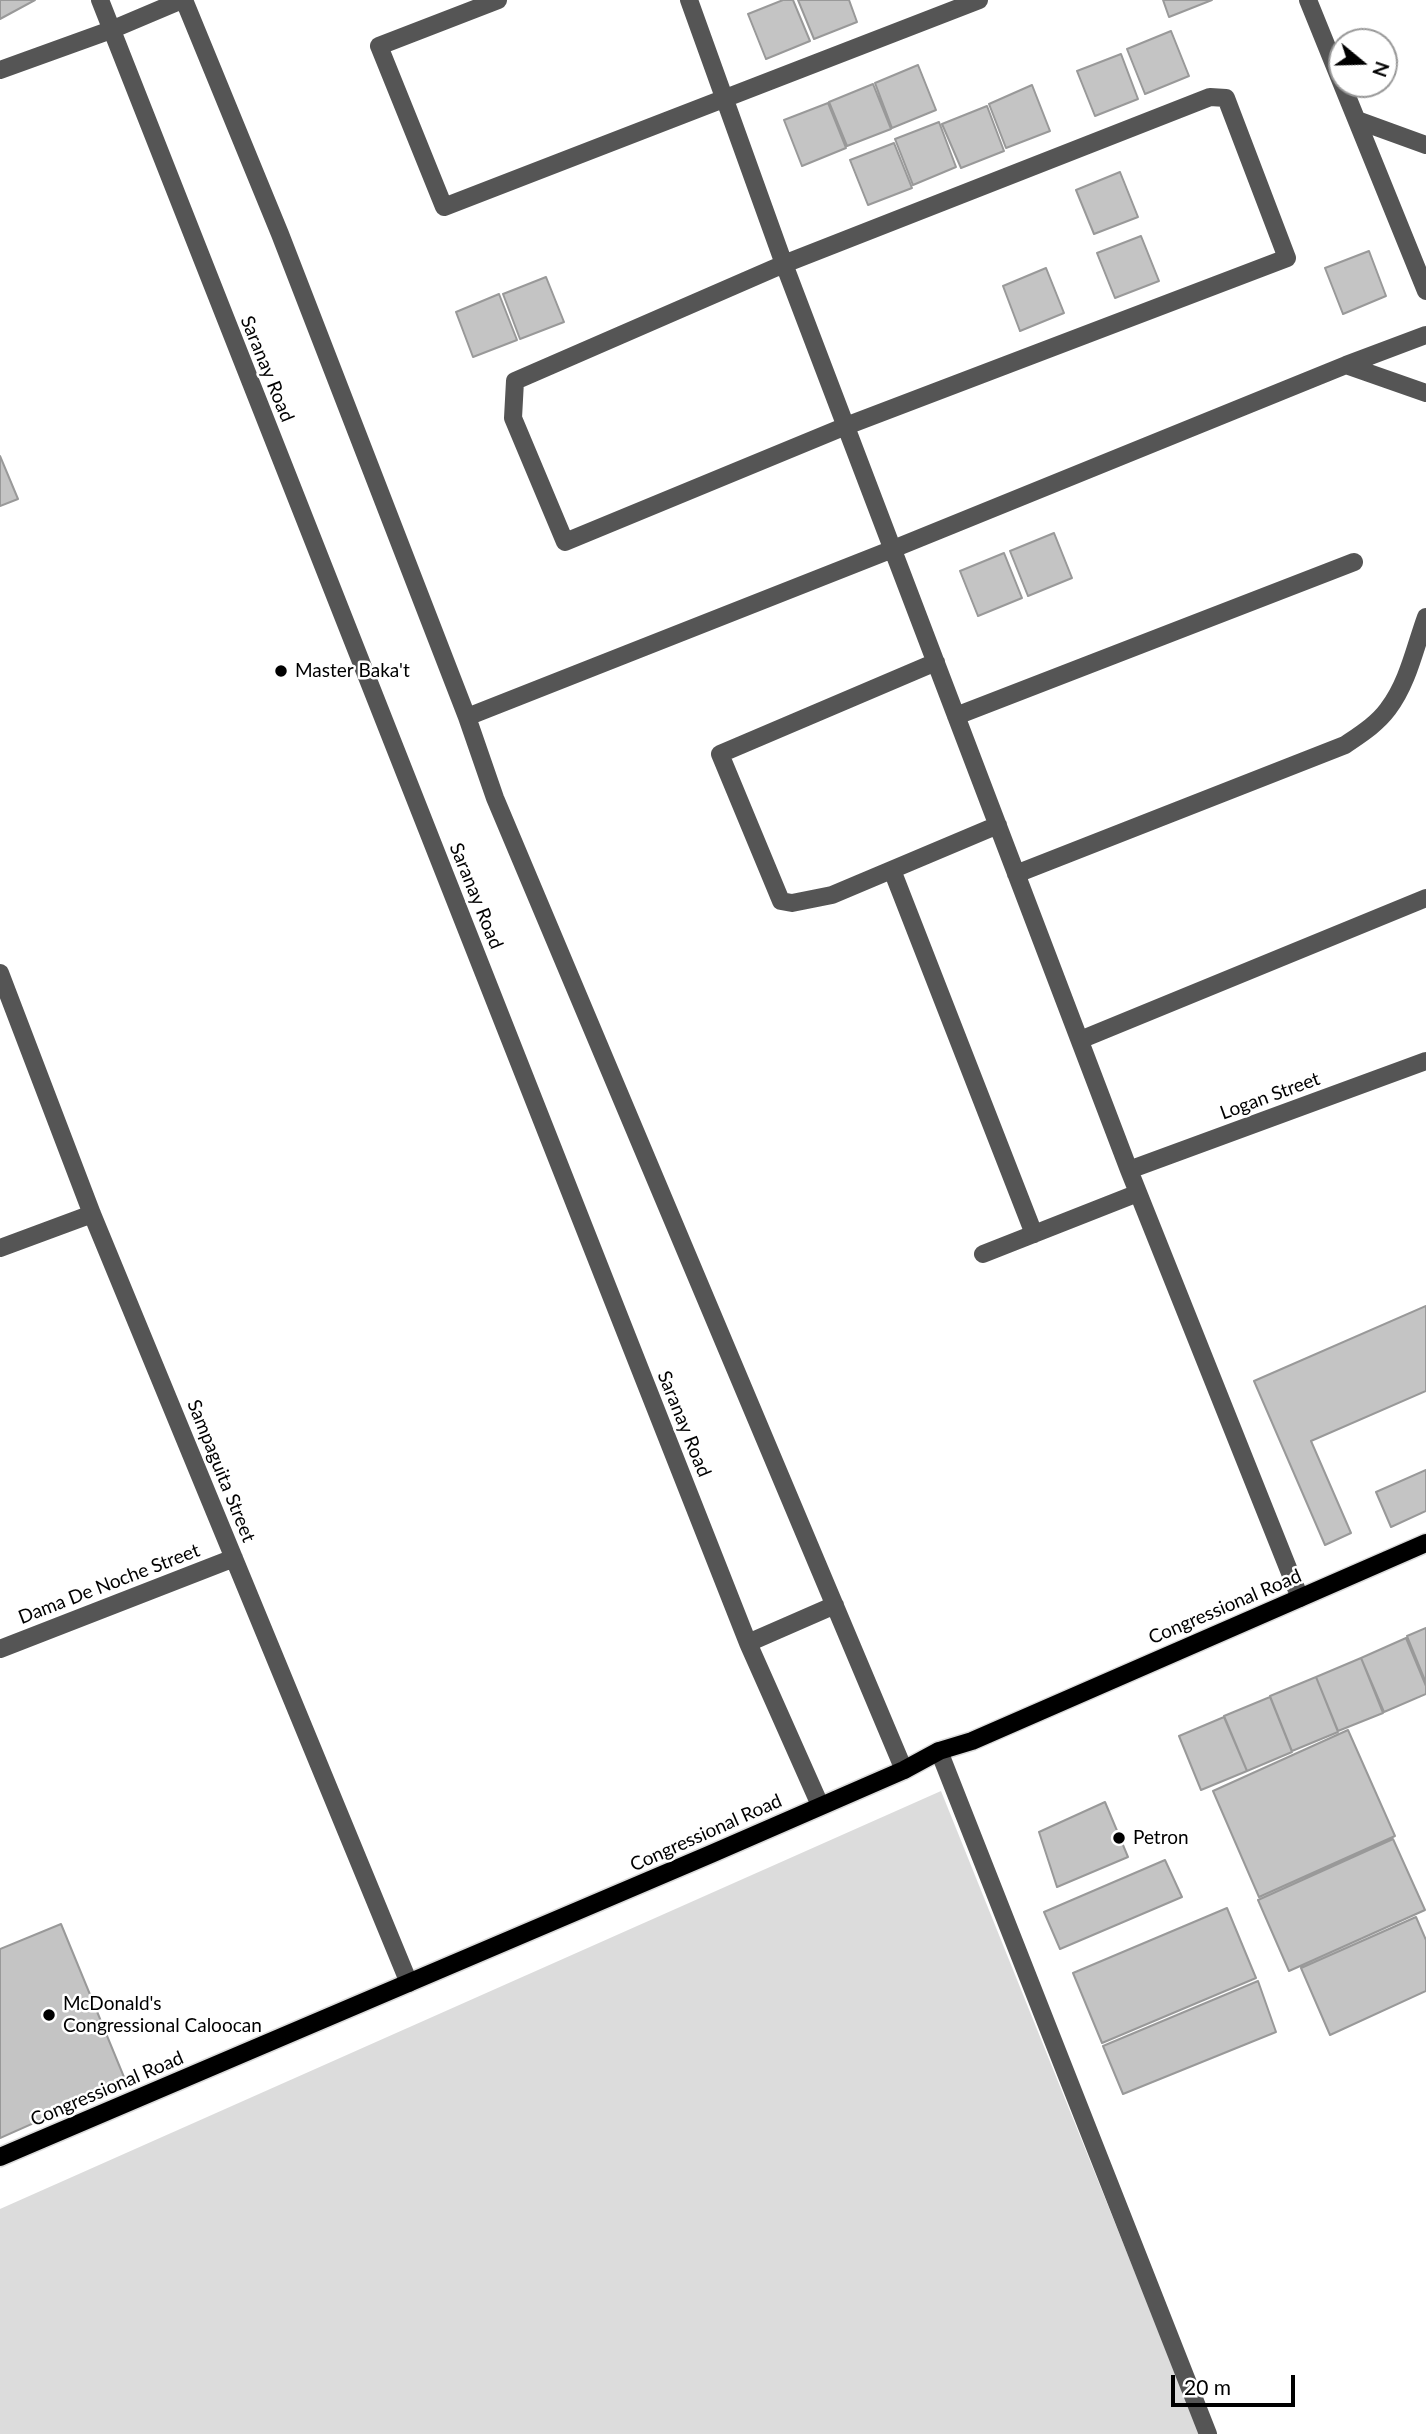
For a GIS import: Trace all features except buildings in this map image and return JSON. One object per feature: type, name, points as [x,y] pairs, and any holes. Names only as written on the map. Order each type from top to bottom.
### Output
[{"type":"main road","name":"Congressional Road","points":[[0,2157],[904,1770],[939,1751],[972,1741],[1426,1543]]},
{"type":"street","name":"Saranay Road","points":[[100,0],[748,1643],[820,1805]]},
{"type":"street","points":[[0,70],[111,30],[183,0],[281,234],[467,717],[495,797],[904,1770]]},
{"type":"street","points":[[498,0],[379,46],[444,207],[979,0]]},
{"type":"street","points":[[689,0],[784,264],[1129,1170],[1300,1598]]},
{"type":"street","points":[[1308,0],[1328,49]]},
{"type":"street","points":[[1210,97],[1226,98],[1287,258],[846,426],[565,542],[513,418],[515,381],[784,264],[1210,97]]},
{"type":"street","points":[[1348,98],[1426,291]]},
{"type":"street","points":[[1357,120],[1426,145]]},
{"type":"street","points":[[467,717],[1426,335]]},
{"type":"street","points":[[1346,365],[1426,393]]},
{"type":"street","points":[[956,716],[1354,562]]},
{"type":"street","points":[[1016,874],[1346,745],[1370,728],[1388,709],[1404,680],[1426,617]]},
{"type":"street","points":[[936,662],[720,754],[780,901],[792,903],[832,895],[998,825]]},
{"type":"street","points":[[892,870],[1034,1234]]},
{"type":"street","points":[[1080,1040],[1426,898]]},
{"type":"street","name":"Sampaguita Street","points":[[0,973],[92,1214],[409,1983]]},
{"type":"street","name":"Logan Street","points":[[1129,1170],[1426,1061]]},
{"type":"street","points":[[983,1254],[1138,1193]]},
{"type":"street","points":[[0,1248],[92,1214]]},
{"type":"street","name":"Dama De Noche Street","points":[[0,1649],[234,1558]]},
{"type":"street","points":[[748,1643],[835,1605]]},
{"type":"street","points":[[939,1751],[1209,2434]]},
{"type":"shaded area","points":[[941,1791],[1200,2434],[0,2434],[0,2209]]},
{"type":"place","name":"Master Baka't","points":[[281,671]]},
{"type":"place","name":"Petron","points":[[1119,1838]]},
{"type":"place","name":"McDonald's Congressional Caloocan","points":[[49,2015]]}]
